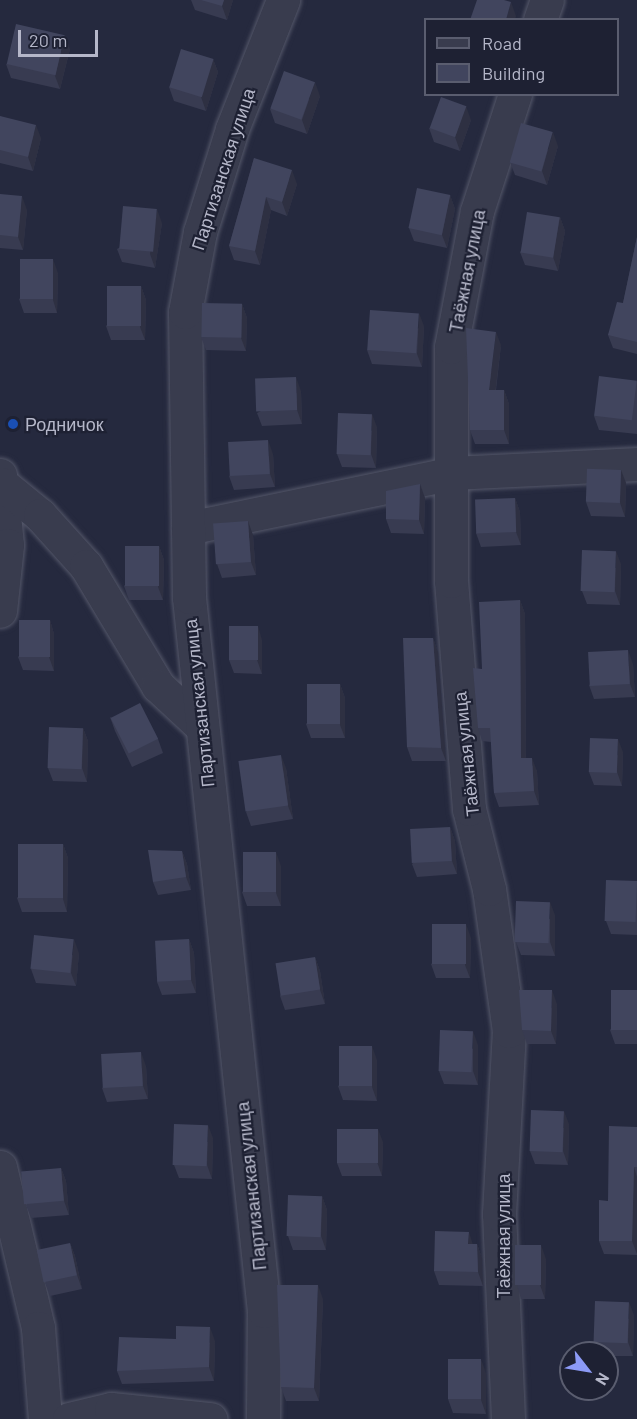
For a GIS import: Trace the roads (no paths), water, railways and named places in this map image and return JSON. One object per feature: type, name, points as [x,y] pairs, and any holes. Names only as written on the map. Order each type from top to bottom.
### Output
[{"type":"street","name":"Партизанская улица","points":[[262,1419],[264,1311],[200,725],[188,528],[185,312],[200,232],[225,152],[283,0]]},
{"type":"street","points":[[541,18],[547,0]]},
{"type":"street","name":"Таёжная улица","points":[[508,1419],[499,1214],[509,1031],[489,889],[469,809],[451,581],[452,347],[477,211],[514,96]]},
{"type":"street","points":[[188,528],[453,472],[637,464]]},
{"type":"street","points":[[0,611],[7,545],[1,479]]},
{"type":"street","points":[[1,479],[40,515],[86,566],[158,686],[200,725]]},
{"type":"street","points":[[0,1167],[38,1328],[45,1419]]},
{"type":"street","points":[[69,1419],[111,1409],[210,1419]]},
{"type":"place","name":"Родничок","points":[[13,424]]}]
